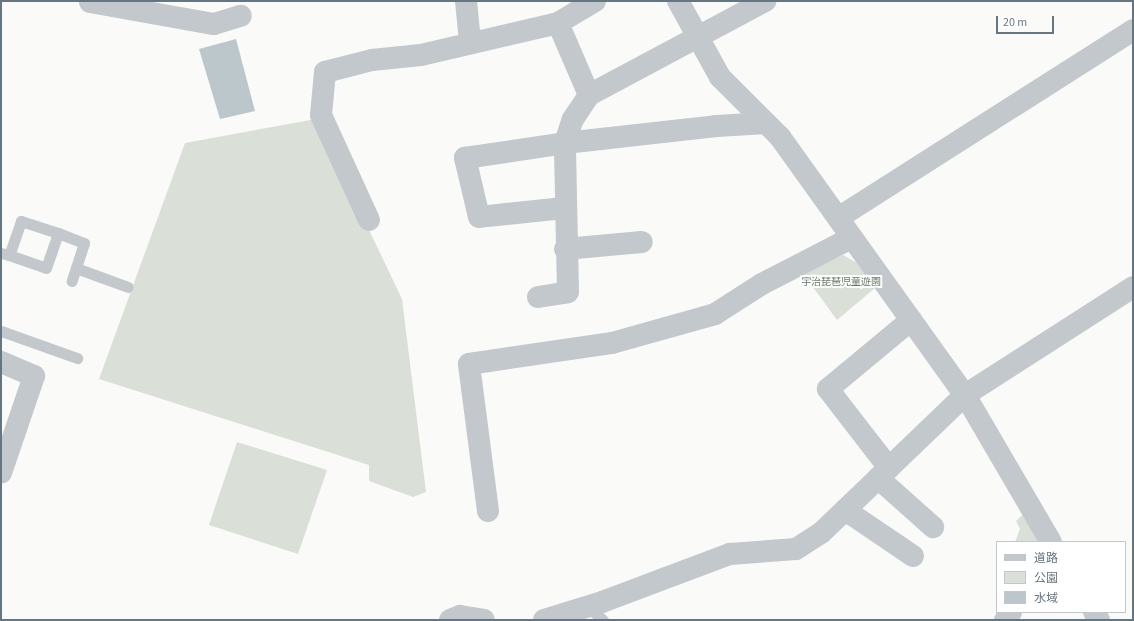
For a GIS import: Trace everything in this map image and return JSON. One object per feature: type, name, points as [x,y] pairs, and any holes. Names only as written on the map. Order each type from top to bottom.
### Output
[{"type":"street","points":[[89,1],[214,24],[241,16]]},
{"type":"street","points":[[466,1],[470,42]]},
{"type":"street","points":[[369,220],[320,115],[325,72],[372,60],[421,55],[470,42],[558,24],[595,1]]},
{"type":"street","points":[[678,1],[697,38],[720,77],[780,137],[965,395],[1050,541]]},
{"type":"street","points":[[538,297],[568,292],[564,208],[565,143],[573,119],[589,95],[765,1]]},
{"type":"street","points":[[558,24],[589,95]]},
{"type":"street","points":[[838,218],[1133,30]]},
{"type":"street","points":[[564,208],[479,217],[465,158],[565,143],[716,126],[766,123]]},
{"type":"street","points":[[488,510],[469,364],[612,343],[715,314],[762,284],[851,238]]},
{"type":"street","points":[[565,249],[642,242]]},
{"type":"street","points":[[544,620],[595,613],[730,554],[796,549],[821,533],[965,395],[1133,287]]},
{"type":"street","points":[[911,320],[828,389],[884,473],[933,527]]},
{"type":"street","points":[[1,362],[34,376],[1,473]]},
{"type":"street","points":[[845,510],[913,556]]},
{"type":"street","points":[[450,620],[460,616],[484,620]]},
{"type":"lane","points":[[58,233],[46,268],[5,254],[21,221],[58,233],[84,243],[72,281]]},
{"type":"lane","points":[[76,268],[128,287]]},
{"type":"lane","points":[[1,331],[77,358]]},
{"type":"green space","points":[[316,119],[402,299],[426,492],[413,497],[369,481],[369,465],[99,379],[185,143]]},
{"type":"green space","name":"宇治琵琶児童遊園","points":[[843,255],[857,263],[875,288],[837,320],[802,272]]},
{"type":"green space","points":[[237,442],[327,470],[298,554],[209,525]]},
{"type":"green space","points":[[1027,511],[1046,541],[1015,541],[1020,529],[1016,521]]},
{"type":"water","points":[[236,39],[255,111],[220,119],[199,49]]}]
